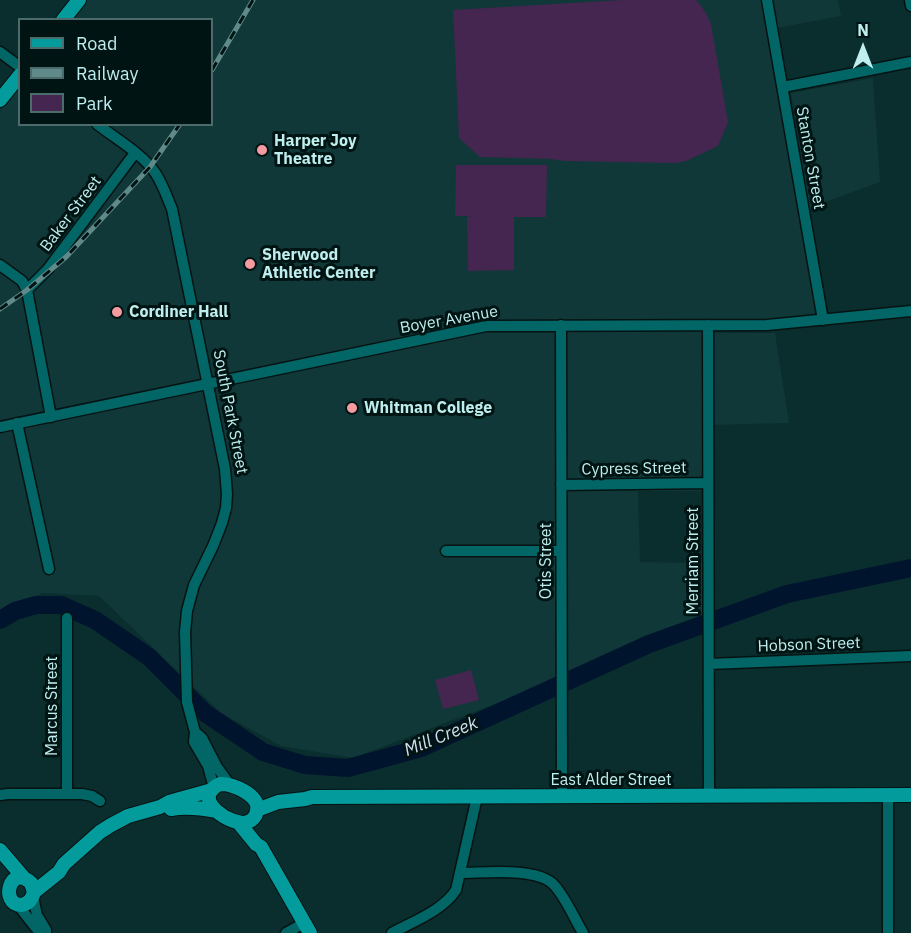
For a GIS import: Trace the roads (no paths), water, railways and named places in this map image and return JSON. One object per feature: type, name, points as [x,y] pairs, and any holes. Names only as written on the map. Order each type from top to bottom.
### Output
[{"type":"main road","points":[[65,18],[79,0]]},
{"type":"main road","points":[[0,100],[18,78]]},
{"type":"main road","points":[[9,898],[26,903],[59,872],[64,864],[111,825],[128,816],[213,789],[220,784],[230,785],[250,795],[256,801],[257,828],[262,840],[261,847]]},
{"type":"main road","points":[[213,789],[209,799],[216,812]]},
{"type":"main road","name":"East Alder Street","points":[[250,795],[274,796],[304,793],[312,797]]},
{"type":"main road","name":"East Alder Street","points":[[257,812],[278,802],[312,797],[911,795]]},
{"type":"main road","points":[[160,807],[170,809],[194,807],[216,812],[239,822],[249,822],[257,812]]},
{"type":"main road","points":[[239,822],[261,847],[307,928]]},
{"type":"main road","points":[[0,850],[31,883],[33,894]]},
{"type":"main road","points":[[0,860],[4,867],[9,898]]},
{"type":"main road","points":[[9,898],[15,879],[25,879],[64,864]]},
{"type":"street","name":"Stanton Street","points":[[767,0],[822,320]]},
{"type":"street","points":[[910,0],[911,6]]},
{"type":"street","points":[[0,52],[18,66]]},
{"type":"street","points":[[783,87],[911,62]]},
{"type":"street","name":"South Park Street","points":[[100,126],[135,153],[157,174],[172,209],[225,469],[226,508],[218,535],[197,576],[189,598],[186,622],[188,711],[195,732],[194,742],[208,766],[213,789]]},
{"type":"street","name":"Baker Street","points":[[27,290],[48,269],[135,153]]},
{"type":"street","points":[[0,265],[22,281],[27,290],[51,417]]},
{"type":"street","name":"Boyer Avenue","points":[[0,427],[486,326],[767,325],[911,311]]},
{"type":"street","name":"Otis Street","points":[[561,325],[562,797]]},
{"type":"street","name":"Merriam Street","points":[[708,325],[709,796]]},
{"type":"street","points":[[17,423],[50,569]]},
{"type":"street","name":"Cypress Street","points":[[561,485],[708,483]]},
{"type":"street","points":[[446,551],[561,551]]},
{"type":"street","name":"Marcus Street","points":[[67,618],[67,794]]},
{"type":"street","name":"Hobson Street","points":[[709,664],[911,656]]},
{"type":"street","name":"South Park Street","points":[[195,732],[202,738],[230,785]]},
{"type":"street","points":[[0,795],[82,794],[100,801]]},
{"type":"street","points":[[888,795],[888,933]]},
{"type":"street","points":[[392,933],[444,905],[456,890],[477,797]]},
{"type":"street","points":[[460,873],[519,873],[542,877],[552,883],[559,892],[583,933]]},
{"type":"street","points":[[33,894],[38,915],[46,933]]},
{"type":"street","points":[[9,898],[40,933]]},
{"type":"street","points":[[286,933],[307,928]]},
{"type":"waterway","name":"Mill Creek","points":[[0,620],[15,611],[36,605],[61,605],[95,620],[149,657],[205,713],[263,752],[305,765],[348,768],[421,748],[649,644],[787,594],[911,568]]},
{"type":"railway","points":[[213,68],[253,0]]},
{"type":"railway","points":[[0,309],[66,257],[150,167],[179,126]]},
{"type":"place","name":"Harper Joy Theatre","points":[[262,150]]},
{"type":"place","name":"Sherwood Athletic Center","points":[[250,264]]},
{"type":"place","name":"Cordiner Hall","points":[[117,312]]},
{"type":"place","name":"Whitman College","points":[[352,408]]}]
